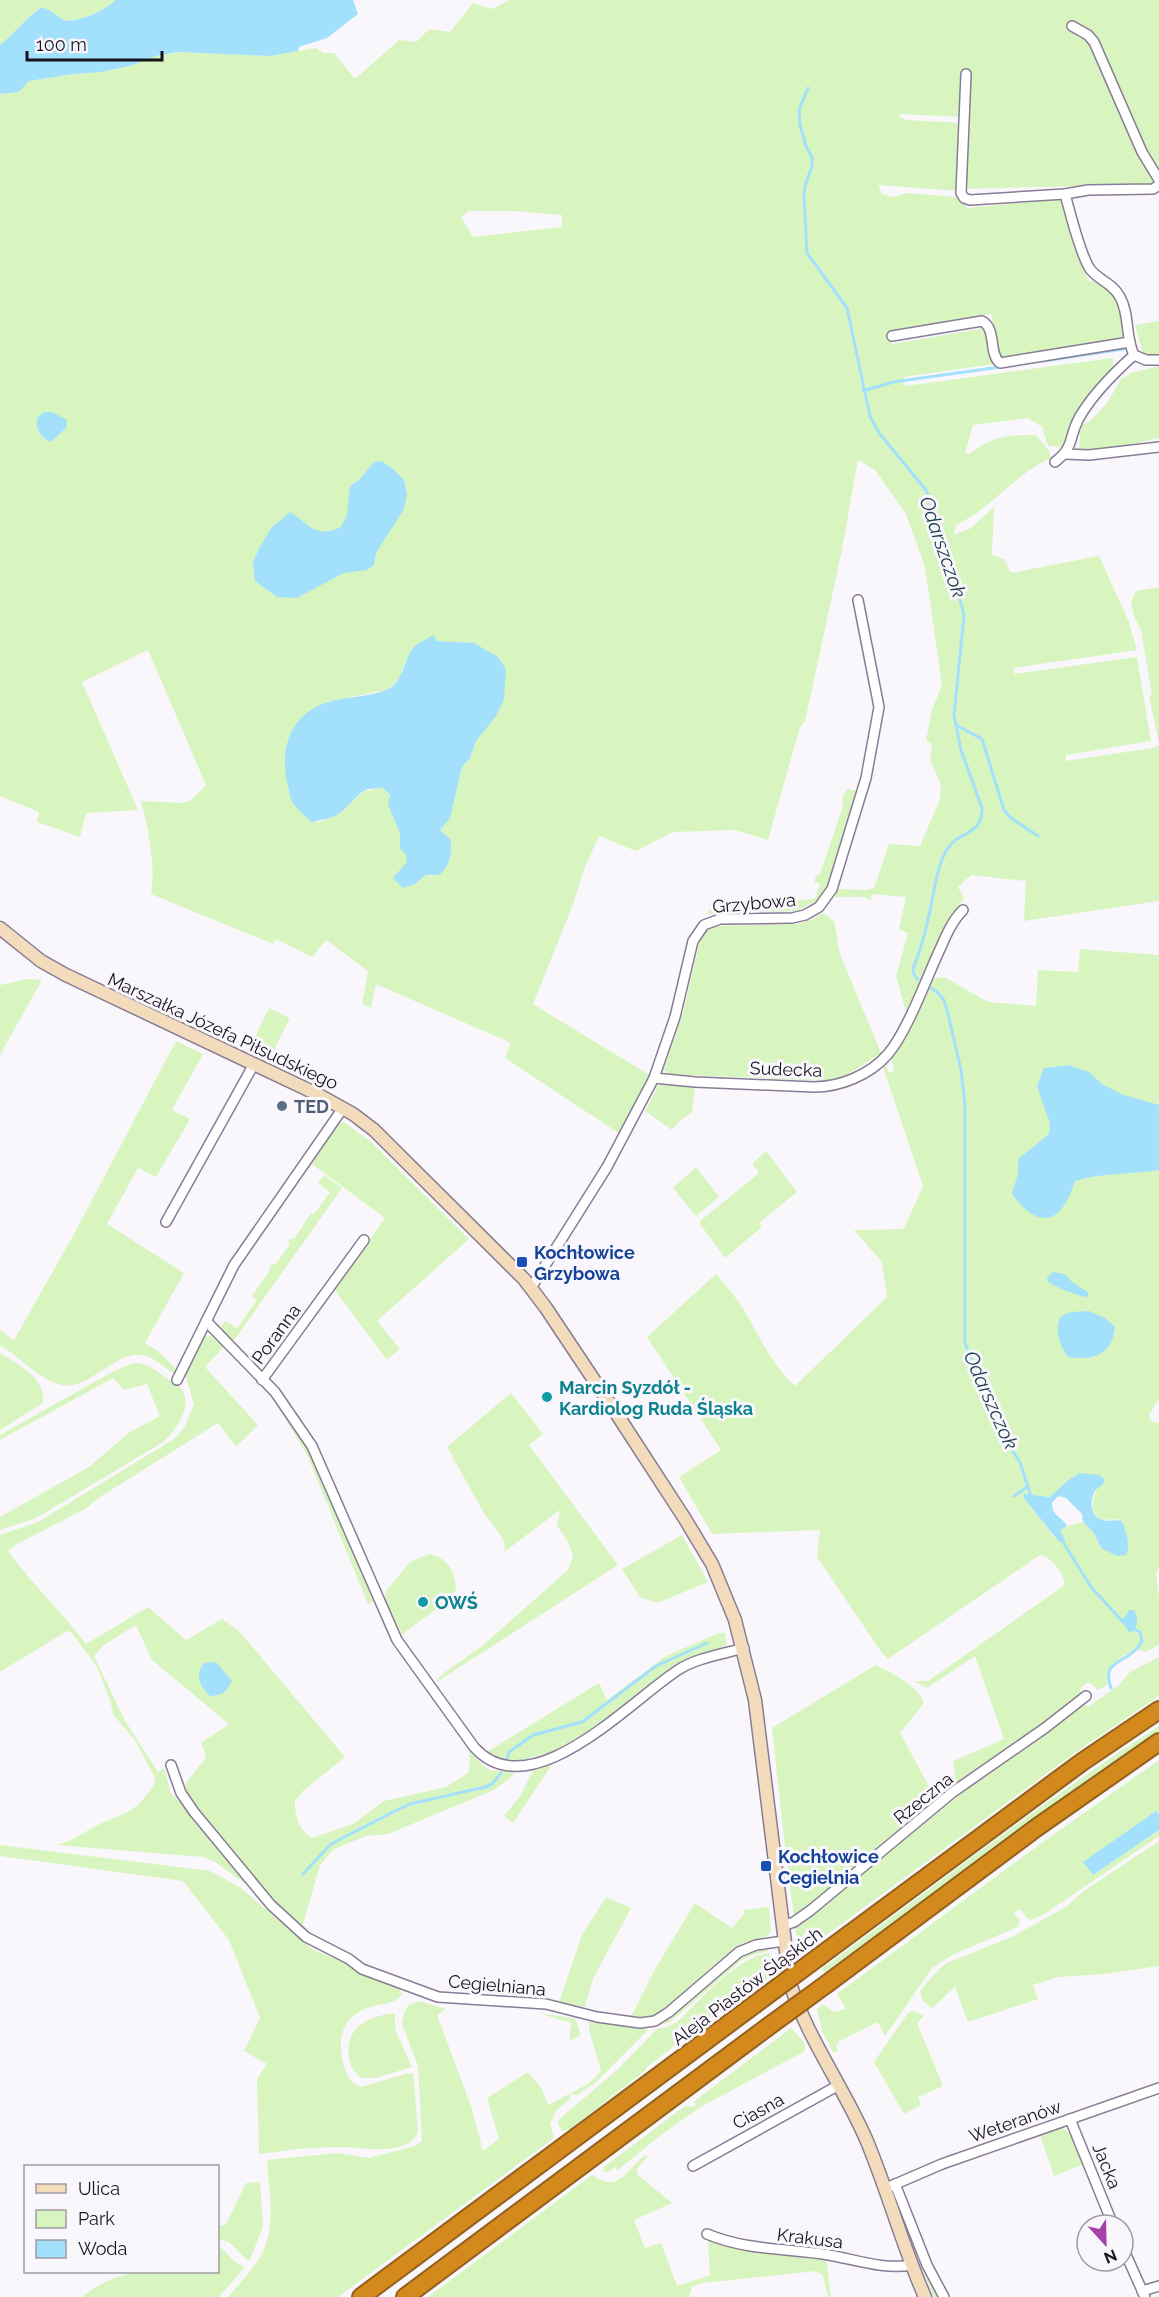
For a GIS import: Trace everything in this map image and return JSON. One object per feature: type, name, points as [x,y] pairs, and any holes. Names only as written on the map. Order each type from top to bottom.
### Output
[{"type":"highway","name":"Aleja Piastów Śląskich","points":[[361,2297],[1064,1775],[1159,1710]]},
{"type":"highway","points":[[405,2297],[1036,1828],[1159,1742]]},
{"type":"street","points":[[966,74],[961,193],[964,198],[970,200],[1065,194],[1157,185],[1094,42],[1088,35],[1072,26]]},
{"type":"street","points":[[1065,194],[1089,268],[1116,290],[1121,298],[1134,355],[1139,359],[1159,360]]},
{"type":"street","points":[[892,336],[982,321],[989,328],[996,358],[1000,363],[1130,342]]},
{"type":"street","points":[[1055,462],[1068,452],[1079,418],[1110,378],[1134,355]]},
{"type":"street","points":[[1065,454],[1089,455],[1159,447]]},
{"type":"street","name":"Grzybowa","points":[[531,1288],[608,1167],[654,1078],[675,1017],[693,941],[700,929],[709,922],[720,919],[792,918],[805,915],[819,907],[832,889],[866,778],[879,707],[858,600]]},
{"type":"street","name":"Sudecka","points":[[654,1078],[814,1087],[832,1087],[852,1079],[890,1052],[950,928],[963,910]]},
{"type":"street","name":"Marszałka Józefa Piłsudskiego","points":[[0,928],[51,968],[343,1108],[368,1125],[393,1147],[516,1270],[531,1288],[698,1539],[725,1592],[744,1648],[759,1721],[790,1983],[796,2002],[944,2297]]},
{"type":"street","points":[[166,1222],[254,1064]]},
{"type":"street","points":[[177,1380],[234,1265],[343,1108]]},
{"type":"street","name":"Poranna","points":[[206,1320],[262,1380],[364,1240]]},
{"type":"street","points":[[262,1380],[290,1412],[312,1446],[397,1640],[474,1748],[494,1764],[520,1767],[548,1759],[594,1735],[679,1669],[700,1660],[744,1648]]},
{"type":"street","name":"Rzeczna","points":[[782,1926],[794,1922],[811,1910],[953,1792],[1045,1728],[1086,1696]]},
{"type":"street","name":"Cegielniana","points":[[171,1765],[181,1793],[194,1812],[271,1905],[295,1928],[306,1937],[349,1959],[363,1970],[438,1996],[546,2004],[597,2017],[648,2022],[660,2019],[739,1952],[756,1945],[784,1941]]},
{"type":"street","name":"Ciasna","points":[[693,2166],[839,2085]]},
{"type":"street","name":"Weteranów","points":[[890,2186],[942,2164],[1159,2088]]},
{"type":"street","name":"Jacka","points":[[1070,2119],[1108,2213]]},
{"type":"street","name":"Marszałka Józefa Piłsudskiego","points":[[890,2186],[912,2265],[925,2297]]},
{"type":"street","name":"Krakusa","points":[[707,2234],[734,2244],[763,2249],[828,2255],[896,2267],[912,2265]]},
{"type":"street","points":[[1134,2273],[1143,2294],[1159,2286]]},
{"type":"green space","points":[[0,0],[116,0],[86,17],[72,20],[65,21],[51,11],[33,13],[25,24],[0,45]]},
{"type":"green space","points":[[509,0],[1159,0],[1159,173],[1088,39],[1155,181],[1154,184],[965,189],[962,117],[901,114],[899,116],[906,120],[962,123],[959,191],[878,185],[882,194],[892,197],[908,193],[956,197],[968,208],[1062,198],[1088,281],[1106,287],[1116,302],[1122,321],[1124,340],[1001,359],[991,314],[890,332],[892,344],[985,328],[987,330],[994,364],[904,377],[905,386],[1113,358],[1113,368],[1077,417],[1065,447],[1048,446],[1042,427],[1028,418],[973,425],[965,453],[969,454],[993,440],[1017,435],[1036,435],[1049,451],[1051,458],[1026,473],[981,510],[956,525],[954,535],[971,528],[994,507],[992,555],[1004,559],[1011,573],[1099,556],[1129,622],[1137,650],[1013,668],[1015,674],[1137,657],[1151,741],[1066,755],[1066,761],[1159,745],[1159,901],[1024,921],[1026,881],[971,875],[958,887],[964,898],[952,915],[906,1012],[896,976],[908,933],[899,929],[906,897],[872,894],[871,901],[864,897],[835,897],[836,889],[874,888],[889,844],[920,846],[940,799],[941,785],[930,760],[932,744],[926,740],[932,710],[942,685],[925,567],[906,514],[875,470],[858,460],[841,555],[805,721],[800,727],[768,840],[735,830],[673,832],[636,851],[599,836],[533,1004],[651,1076],[620,1134],[505,1058],[511,1043],[376,984],[371,1008],[362,1004],[368,971],[326,940],[312,957],[276,939],[273,944],[151,894],[152,860],[141,801],[181,803],[190,801],[206,785],[148,650],[82,682],[138,810],[86,813],[80,837],[37,822],[39,812],[0,796],[0,94],[19,92],[29,81],[102,72],[177,52],[269,56],[316,48],[324,53],[334,53],[355,79],[399,40],[416,42],[429,29],[450,32],[473,3],[492,9]],"holes":[[[469,211],[514,211],[562,215],[562,227],[473,237],[461,217]],[[287,516],[336,547],[253,561],[271,528]],[[433,635],[436,641],[474,643],[484,729],[476,741],[470,758],[462,767],[450,818],[439,830],[451,840],[433,876],[426,875],[415,884],[406,855],[400,847],[400,833],[388,805],[390,796],[382,787],[363,792],[325,820],[312,823],[304,813],[291,732],[310,710],[327,702],[390,689],[400,677],[405,662]]]},
{"type":"green space","points":[[1159,321],[1159,354],[1143,354],[1135,325]]},
{"type":"green space","points":[[1159,366],[1159,438],[1119,447],[1079,451],[1081,426],[1091,420],[1108,402],[1121,379],[1131,373]]},
{"type":"green space","points":[[1159,587],[1159,743],[1149,696],[1152,695],[1141,630],[1134,617],[1131,602],[1136,591]]},
{"type":"green space","points":[[847,789],[856,790],[826,889],[819,899],[797,911],[717,912],[708,915],[709,909],[715,907],[815,899],[820,884],[814,882],[816,876],[820,874]]},
{"type":"green space","points":[[823,913],[834,921],[840,954],[881,1053],[847,1075],[830,1081],[667,1074],[664,1069],[683,1013],[700,941],[709,929],[716,926],[797,924]]},
{"type":"green space","points":[[1080,949],[1159,955],[1159,1398],[1149,1415],[1151,1421],[1159,1423],[1159,1565],[1156,1575],[1159,1597],[1159,1645],[1146,1652],[1136,1649],[1114,1662],[1106,1678],[1107,1685],[1098,1690],[1090,1683],[1085,1684],[1080,1689],[1082,1695],[1017,1744],[956,1785],[953,1761],[1004,1739],[975,1656],[927,1688],[914,1681],[928,1681],[1065,1585],[1057,1567],[1042,1555],[1037,1557],[888,1659],[817,1557],[820,1530],[712,1534],[679,1477],[721,1450],[647,1337],[716,1274],[742,1307],[773,1360],[795,1386],[887,1297],[882,1262],[854,1230],[904,1229],[923,1186],[882,1064],[884,1062],[889,1073],[894,1071],[891,1056],[931,979],[944,977],[988,1002],[1036,1006],[1038,970],[1078,972]],"holes":[[[1067,1481],[1096,1491],[1092,1507],[1097,1517],[1101,1520],[1118,1519],[1101,1548],[1094,1533],[1083,1522],[1060,1530],[1064,1540],[1054,1537],[1027,1502],[1024,1494],[1050,1497]]]},
{"type":"green space","points":[[28,979],[42,980],[0,1055],[0,985]]},
{"type":"green space","points":[[269,1008],[290,1018],[269,1060],[248,1051]]},
{"type":"green space","points":[[176,1041],[203,1054],[172,1110],[190,1119],[156,1177],[138,1168],[107,1224],[184,1273],[145,1343],[158,1351],[176,1369],[174,1374],[151,1358],[132,1355],[82,1382],[62,1385],[45,1378],[0,1345],[0,1330],[14,1340],[74,1234]]},
{"type":"green space","points":[[664,1084],[695,1086],[692,1112],[672,1130],[645,1111],[658,1086]]},
{"type":"green space","points":[[344,1122],[370,1141],[469,1239],[377,1321],[400,1349],[387,1360],[334,1289],[385,1218],[312,1164],[338,1124]]},
{"type":"green space","points":[[766,1151],[797,1192],[759,1223],[762,1227],[725,1258],[700,1221],[758,1174],[758,1169],[754,1168],[753,1163]]},
{"type":"green space","points":[[696,1167],[719,1197],[696,1216],[673,1188]]},
{"type":"green space","points":[[324,1175],[342,1188],[233,1342],[220,1328],[225,1321],[237,1328],[257,1300],[252,1296],[270,1270],[269,1268],[272,1264],[275,1265],[290,1244],[288,1242],[291,1238],[294,1239],[311,1213],[314,1214],[330,1192],[318,1183]]},
{"type":"green space","points":[[210,1335],[224,1347],[205,1367],[258,1425],[236,1447],[218,1423],[100,1497],[85,1509],[17,1544],[8,1551],[86,1644],[148,1607],[186,1640],[222,1619],[239,1631],[345,1757],[303,1791],[295,1801],[298,1822],[303,1831],[312,1838],[353,1824],[384,1801],[446,1787],[468,1773],[470,1759],[468,1751],[489,1770],[513,1772],[514,1775],[494,1790],[388,1834],[366,1836],[334,1849],[320,1865],[302,1928],[279,1908],[189,1801],[185,1784],[206,1755],[201,1743],[229,1724],[152,1660],[136,1625],[104,1645],[94,1656],[124,1719],[158,1772],[164,1768],[171,1793],[258,1893],[215,1862],[203,1857],[57,1845],[132,1810],[151,1789],[155,1778],[136,1742],[113,1714],[97,1667],[71,1632],[67,1631],[0,1672],[0,1535],[38,1522],[174,1439],[184,1428],[194,1404],[185,1374],[204,1337]]},
{"type":"green space","points":[[0,1353],[30,1373],[40,1387],[43,1403],[0,1430]]},
{"type":"green space","points":[[133,1363],[151,1367],[181,1388],[186,1402],[178,1425],[163,1442],[34,1519],[0,1530],[0,1517],[89,1467],[130,1432],[160,1416],[147,1384],[124,1390],[113,1378],[0,1440],[0,1435],[114,1371]]},
{"type":"green space","points":[[511,1393],[543,1434],[529,1445],[618,1565],[435,1683],[441,1675],[481,1647],[568,1570],[573,1556],[568,1542],[557,1525],[560,1510],[504,1552],[505,1545],[501,1536],[484,1513],[447,1447]]},
{"type":"green space","points":[[277,1405],[289,1417],[313,1456],[373,1601],[368,1604],[307,1455]]},
{"type":"green space","points":[[682,1535],[708,1582],[657,1603],[640,1597],[622,1569]]},
{"type":"green space","points":[[429,1554],[441,1558],[449,1566],[456,1589],[450,1599],[405,1632],[403,1636],[385,1599],[386,1591],[410,1562]]},
{"type":"green space","points":[[719,1633],[725,1633],[727,1645],[670,1668],[600,1725],[552,1752],[514,1762],[501,1761],[487,1752],[599,1683],[607,1700],[666,1656]]},
{"type":"green space","points":[[1159,1657],[1159,1696],[1076,1752],[821,1939],[811,1928],[801,1937],[806,1952],[802,1954],[795,1930],[796,1925],[981,1778],[1083,1702],[1088,1707],[1119,1685],[1130,1672]]},
{"type":"green space","points":[[876,1665],[911,1685],[924,1703],[900,1733],[935,1797],[877,1852],[794,1917],[772,1728]]},
{"type":"green space","points":[[1159,1726],[1159,1731],[1091,1777],[824,1973],[822,1969],[989,1845],[1073,1784]]},
{"type":"green space","points":[[1159,1760],[1159,1815],[1156,1811],[1084,1862],[1093,1875],[1159,1830],[1159,1836],[1046,1913],[1032,1920],[1027,1918],[1020,1909],[1014,1913],[1020,1922],[1018,1927],[954,1954],[932,1968],[885,2036],[878,2022],[839,2041],[836,2047],[838,2052],[833,2052],[822,2031],[817,2009],[823,2004],[834,2012],[846,2009],[837,1994],[1036,1847]]},
{"type":"green space","points":[[553,1763],[513,1823],[504,1816],[520,1796],[533,1771]]},
{"type":"green space","points":[[1159,1841],[1159,1966],[1104,1974],[1058,1977],[1033,1985],[1038,1999],[968,2022],[955,1987],[932,2008],[923,2001],[920,1991],[947,1963],[1014,1936],[1066,1907],[1084,1891]]},
{"type":"green space","points":[[0,1845],[210,1871],[241,1888],[313,1950],[346,1963],[358,1972],[399,1986],[402,1994],[396,2000],[363,2010],[348,2022],[341,2037],[342,2056],[348,2076],[352,2082],[361,2087],[413,2073],[418,2132],[406,2144],[387,2149],[328,2147],[259,2154],[257,2079],[267,2064],[244,2051],[260,2018],[229,1940],[183,1881],[0,1856]]},
{"type":"green space","points":[[606,1897],[631,1908],[593,1979],[585,2007],[559,2002],[582,1935]]},
{"type":"green space","points":[[695,1903],[732,1928],[744,1914],[744,1910],[769,1907],[771,1932],[762,1939],[726,1956],[662,2012],[651,2017],[630,2019],[655,1969]]},
{"type":"green space","points":[[767,1948],[768,1951],[742,1960],[670,2022],[661,2025],[725,1968],[754,1951]]},
{"type":"green space","points":[[769,1953],[773,1975],[765,1981],[758,1977],[746,1982],[749,1986],[736,1998],[570,2129],[562,2131],[557,2122],[617,2070],[657,2029],[670,2026],[678,2021],[732,1970],[757,1956]]},
{"type":"green space","points":[[419,2001],[446,2009],[437,2015],[471,2106],[483,2151],[499,2139],[487,2098],[528,2072],[542,2089],[548,2105],[588,2084],[601,2071],[589,2030],[589,2022],[646,2026],[647,2031],[596,2082],[578,2095],[570,2094],[570,2099],[556,2111],[550,2124],[554,2138],[338,2297],[228,2297],[260,2257],[269,2234],[271,2209],[267,2160],[337,2153],[369,2158],[415,2146],[422,2141],[418,2066],[402,2024],[409,2005]]},
{"type":"green space","points":[[913,2011],[924,2016],[917,2023],[943,2086],[918,2097],[921,2105],[904,2114],[874,2062],[908,2013]]},
{"type":"green space","points":[[395,2013],[395,2029],[412,2067],[376,2078],[362,2078],[356,2073],[349,2060],[351,2037],[364,2022]]},
{"type":"green space","points":[[537,2013],[573,2018],[576,2020],[581,2035],[570,2041],[572,2023]]},
{"type":"green space","points":[[791,2028],[804,2042],[805,2051],[699,2108],[617,2171],[615,2167],[608,2172],[603,2171],[604,2167],[682,2108],[693,2107],[696,2104],[693,2102]]},
{"type":"green space","points":[[1062,2128],[1072,2135],[1084,2164],[1054,2176],[1040,2135]]},
{"type":"green space","points":[[645,2155],[648,2156],[636,2170],[638,2175],[672,2203],[634,2220],[645,2248],[661,2243],[677,2286],[710,2275],[708,2240],[742,2249],[826,2258],[831,2297],[828,2297],[823,2276],[817,2271],[702,2283],[692,2287],[689,2297],[428,2297],[592,2175],[601,2180],[615,2181],[627,2173]]},
{"type":"green space","points":[[260,2182],[263,2226],[250,2260],[247,2260],[229,2242],[219,2239],[219,2227],[226,2224],[246,2183]]},
{"type":"green space","points":[[905,2217],[942,2297],[934,2297],[902,2218]]},
{"type":"green space","points":[[219,2247],[245,2267],[219,2297],[82,2297],[114,2278],[130,2274],[219,2273]]},
{"type":"water","points":[[116,0],[353,0],[358,14],[327,38],[299,47],[298,51],[270,56],[177,52],[102,72],[29,81],[19,92],[0,94],[0,45],[37,11],[42,7],[65,21],[92,15]]},
{"type":"water","points":[[44,412],[52,412],[67,420],[66,428],[51,442],[41,435],[37,426],[37,418]]},
{"type":"water","points":[[382,461],[404,480],[407,494],[404,509],[376,553],[374,565],[367,570],[344,573],[297,598],[277,597],[255,581],[253,561],[271,528],[290,512],[319,531],[325,532],[341,527],[347,514],[350,486],[359,480],[374,462]]},
{"type":"water","points":[[433,635],[437,641],[474,643],[498,657],[506,669],[504,699],[496,716],[476,741],[470,758],[462,767],[450,818],[440,830],[451,840],[448,864],[439,875],[426,875],[415,884],[403,888],[393,878],[407,862],[406,855],[400,848],[400,833],[388,805],[390,795],[382,787],[366,790],[335,816],[312,823],[291,799],[286,773],[286,748],[295,726],[313,709],[325,703],[365,696],[393,686],[410,652]]},
{"type":"water","points":[[1068,1065],[1089,1072],[1102,1084],[1121,1094],[1159,1105],[1159,1170],[1096,1176],[1075,1181],[1064,1206],[1057,1214],[1049,1218],[1041,1218],[1022,1206],[1012,1194],[1018,1173],[1018,1159],[1049,1134],[1050,1124],[1037,1086],[1044,1068]]},
{"type":"water","points":[[1053,1272],[1065,1274],[1072,1282],[1089,1293],[1087,1297],[1048,1282],[1047,1278]]},
{"type":"water","points":[[1089,1311],[1105,1318],[1115,1327],[1110,1344],[1100,1354],[1093,1357],[1068,1357],[1058,1337],[1061,1316],[1071,1312]]},
{"type":"water","points":[[1080,1473],[1099,1475],[1105,1480],[1093,1495],[1091,1504],[1093,1512],[1095,1516],[1106,1521],[1122,1521],[1128,1542],[1126,1555],[1117,1556],[1101,1548],[1094,1533],[1083,1522],[1082,1514],[1066,1498],[1058,1496],[1052,1503],[1052,1508],[1067,1526],[1060,1530],[1065,1540],[1059,1542],[1023,1497],[1024,1494],[1050,1497],[1067,1481]]},
{"type":"water","points":[[1129,1610],[1134,1610],[1137,1619],[1137,1625],[1132,1632],[1129,1632],[1122,1621]]},
{"type":"water","points":[[216,1662],[232,1680],[224,1692],[210,1696],[203,1688],[199,1676],[204,1663]]},
{"type":"water","points":[[1156,1811],[1159,1815],[1159,1830],[1093,1875],[1083,1862]]},
{"type":"waterway","name":"Odarszczok","points":[[808,88],[799,110],[800,125],[812,157],[812,166],[804,196],[807,253],[847,308],[870,416],[879,433],[926,490],[945,542],[964,615],[954,715],[961,750],[982,808],[981,818],[974,829],[951,844],[942,859],[920,951],[913,969],[918,980]]},
{"type":"waterway","points":[[1043,361],[1124,349]]},
{"type":"waterway","points":[[863,391],[893,382],[1000,367]]},
{"type":"waterway","points":[[956,725],[982,739],[1004,810],[1011,818],[1038,836]]},
{"type":"waterway","name":"Odarszczok","points":[[931,988],[944,1000],[961,1070],[965,1105],[965,1343],[1005,1439],[1020,1462],[1031,1497]]},
{"type":"waterway","points":[[1014,1496],[1027,1487]]},
{"type":"waterway","name":"Odarszczok","points":[[1061,1539],[1091,1587],[1123,1622]]},
{"type":"waterway","name":"Odarszczok","points":[[1111,1688],[1108,1678],[1109,1671],[1131,1654],[1142,1641],[1140,1632],[1134,1629]]},
{"type":"waterway","points":[[506,1761],[509,1752],[533,1735],[582,1722],[656,1666],[707,1643]]},
{"type":"waterway","points":[[303,1874],[331,1844],[397,1810],[410,1804],[485,1787],[492,1784],[501,1773]]},
{"type":"place","name":"TED","points":[[282,1106]]},
{"type":"place","name":"Kochłowice Grzybowa","points":[[522,1262]]},
{"type":"place","name":"Marcin Syzdół - Kardiolog Ruda Śląska","points":[[547,1397]]},
{"type":"place","name":"OWŚ","points":[[423,1602]]},
{"type":"place","name":"Kochłowice Cegielnia","points":[[766,1866]]}]
